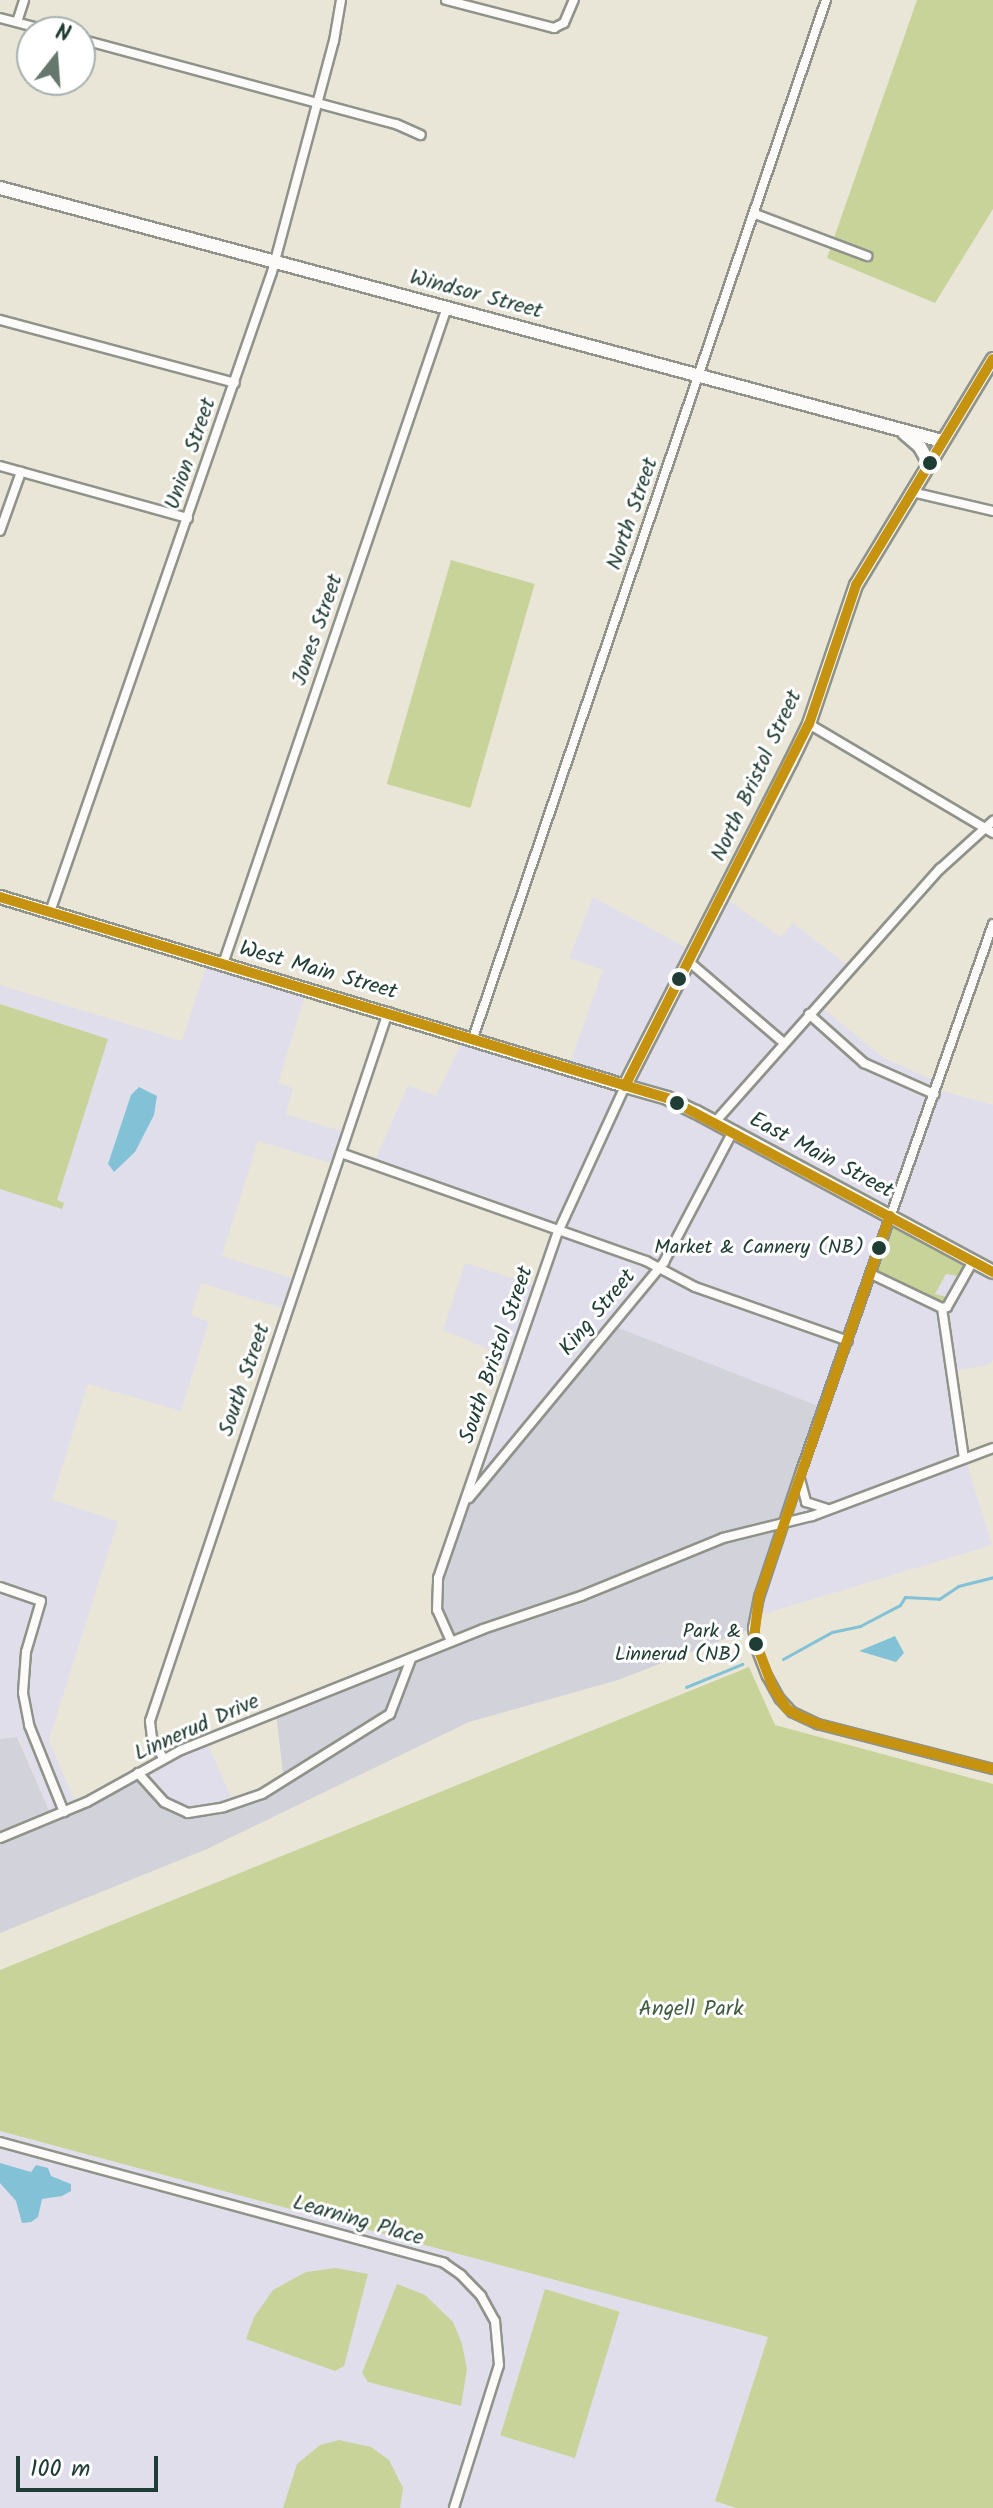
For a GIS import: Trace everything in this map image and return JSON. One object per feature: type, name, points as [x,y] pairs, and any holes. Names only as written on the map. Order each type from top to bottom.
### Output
[{"type":"main road","name":"Windsor Street","points":[[0,188],[942,441]]},
{"type":"main road","name":"North Bristol Street","points":[[625,1086],[809,724],[856,585],[993,359]]},
{"type":"main road","points":[[898,429],[920,447],[929,463]]},
{"type":"main road","name":"West Main Street","points":[[0,897],[625,1086]]},
{"type":"main road","name":"East Main Street","points":[[625,1086],[667,1098],[733,1131],[890,1216],[970,1266],[993,1272]]},
{"type":"street","name":"Union Street","points":[[50,912],[275,261],[341,0]]},
{"type":"street","points":[[446,0],[554,28],[564,23],[574,0]]},
{"type":"street","name":"North Street","points":[[473,1038],[826,0]]},
{"type":"street","points":[[96,43],[317,102],[421,135]]},
{"type":"street","points":[[755,214],[867,256]]},
{"type":"street","name":"Jones Street","points":[[223,964],[447,307]]},
{"type":"street","points":[[0,320],[235,383]]},
{"type":"street","points":[[0,466],[188,518]]},
{"type":"street","points":[[0,531],[21,472]]},
{"type":"street","points":[[912,492],[993,511]]},
{"type":"street","points":[[809,724],[989,830]]},
{"type":"street","points":[[715,1122],[949,860],[989,830],[993,821]]},
{"type":"street","points":[[993,924],[800,1473],[757,1603],[753,1628],[763,1665],[787,1709],[818,1724],[993,1769]]},
{"type":"street","points":[[687,960],[784,1043]]},
{"type":"street","name":"South Street","points":[[163,1758],[152,1738],[150,1721],[388,1012]]},
{"type":"street","points":[[809,1014],[864,1063],[934,1094]]},
{"type":"street","name":"South Bristol Street","points":[[451,1641],[437,1610],[435,1589],[558,1232],[625,1086]]},
{"type":"street","name":"King Street","points":[[466,1502],[660,1268],[733,1131]]},
{"type":"street","points":[[341,1153],[660,1268],[710,1293],[848,1341]]},
{"type":"street","points":[[964,1458],[945,1307],[970,1266]]},
{"type":"street","points":[[871,1274],[945,1307]]},
{"type":"street","name":"Linnerud Drive","points":[[0,1838],[64,1812],[163,1758],[451,1641],[581,1596],[723,1538],[783,1524],[993,1448]]},
{"type":"street","points":[[800,1473],[802,1497],[813,1507],[827,1509]]},
{"type":"street","points":[[0,1587],[41,1601],[26,1652],[23,1693],[29,1725],[64,1812]]},
{"type":"street","points":[[138,1773],[164,1802],[188,1813],[224,1807],[262,1794],[390,1714],[411,1659]]},
{"type":"street","name":"Learning Place","points":[[0,2142],[430,2259],[461,2275],[481,2296],[495,2321],[499,2365],[454,2508]]},
{"type":"shaded area","points":[[722,896],[781,937],[793,923],[851,968],[819,1005],[884,1058],[938,1082],[936,1089],[993,1105],[993,1360],[988,1365],[952,1371],[965,1458],[992,1545],[754,1617],[466,1502],[505,1387],[502,1355],[443,1330],[465,1263],[539,1287],[557,1232],[373,1165],[408,1085],[436,1096],[465,1036],[568,1068],[603,970],[569,958],[593,897],[692,951]]},
{"type":"shaded area","points":[[208,960],[307,989],[278,1083],[293,1088],[286,1114],[348,1133],[337,1165],[258,1141],[222,1256],[298,1280],[288,1310],[201,1283],[191,1315],[209,1322],[181,1411],[88,1384],[52,1500],[118,1521],[49,1740],[77,1806],[52,1817],[18,1737],[0,1739],[0,985],[182,1041]]},
{"type":"shaded area","points":[[611,1325],[823,1408],[753,1628],[618,1680],[469,1722],[207,1849],[0,1933],[0,1739],[17,1737],[52,1817],[138,1773],[164,1802],[188,1813],[224,1807],[284,1782],[276,1712],[450,1642],[435,1600],[466,1502]]},
{"type":"shaded area","points":[[206,1740],[234,1803],[188,1813],[164,1802],[138,1773]]},
{"type":"shaded area","points":[[0,2131],[768,2337],[715,2501],[735,2508],[0,2508]]},
{"type":"green space","points":[[917,0],[993,0],[993,209],[935,303],[827,258]]},
{"type":"green space","points":[[451,560],[535,584],[470,808],[387,784]]},
{"type":"green space","points":[[0,1004],[108,1039],[57,1200],[64,1203],[62,1209],[0,1189]]},
{"type":"green space","points":[[890,1216],[973,1261],[964,1277],[946,1274],[935,1294],[952,1298],[947,1307],[871,1274]]},
{"type":"green space","name":"Angell Park","points":[[749,1667],[775,1725],[993,1784],[993,2508],[736,2508],[715,2501],[768,2337],[0,2131],[0,1970]]},
{"type":"green space","points":[[336,2268],[368,2274],[344,2366],[335,2371],[246,2339],[254,2317],[273,2290],[306,2272]]},
{"type":"green space","points":[[397,2284],[425,2295],[453,2322],[467,2369],[461,2406],[368,2382],[362,2373]]},
{"type":"green space","points":[[545,2289],[620,2312],[575,2458],[500,2435]]},
{"type":"green space","points":[[339,2440],[371,2447],[389,2460],[403,2488],[400,2508],[283,2508],[297,2464],[320,2445]]},
{"type":"water","points":[[139,1087],[157,1096],[154,1115],[135,1152],[114,1172],[108,1164],[131,1095]]},
{"type":"water","points":[[895,1636],[904,1653],[896,1662],[859,1651]]},
{"type":"water","points":[[0,2163],[31,2172],[36,2165],[48,2168],[51,2176],[71,2184],[71,2191],[62,2196],[42,2199],[38,2217],[22,2223],[16,2201],[0,2183]]},
{"type":"waterway","points":[[783,1659],[832,1632],[860,1626],[900,1605],[905,1597],[939,1599],[958,1586],[993,1577]]},
{"type":"waterway","points":[[686,1687],[742,1664]]},
{"type":"transit line","points":[[625,1086],[809,724],[856,585],[993,359]]},
{"type":"transit line","points":[[0,897],[667,1098],[993,1272]]},
{"type":"transit line","points":[[890,1216],[759,1597],[754,1638],[773,1688],[787,1709],[797,1715],[818,1724],[993,1769]]},
{"type":"place","name":"Market & Cannery (NB)","points":[[879,1248]]},
{"type":"place","name":"Park & Linnerud (NB)","points":[[756,1644]]}]
